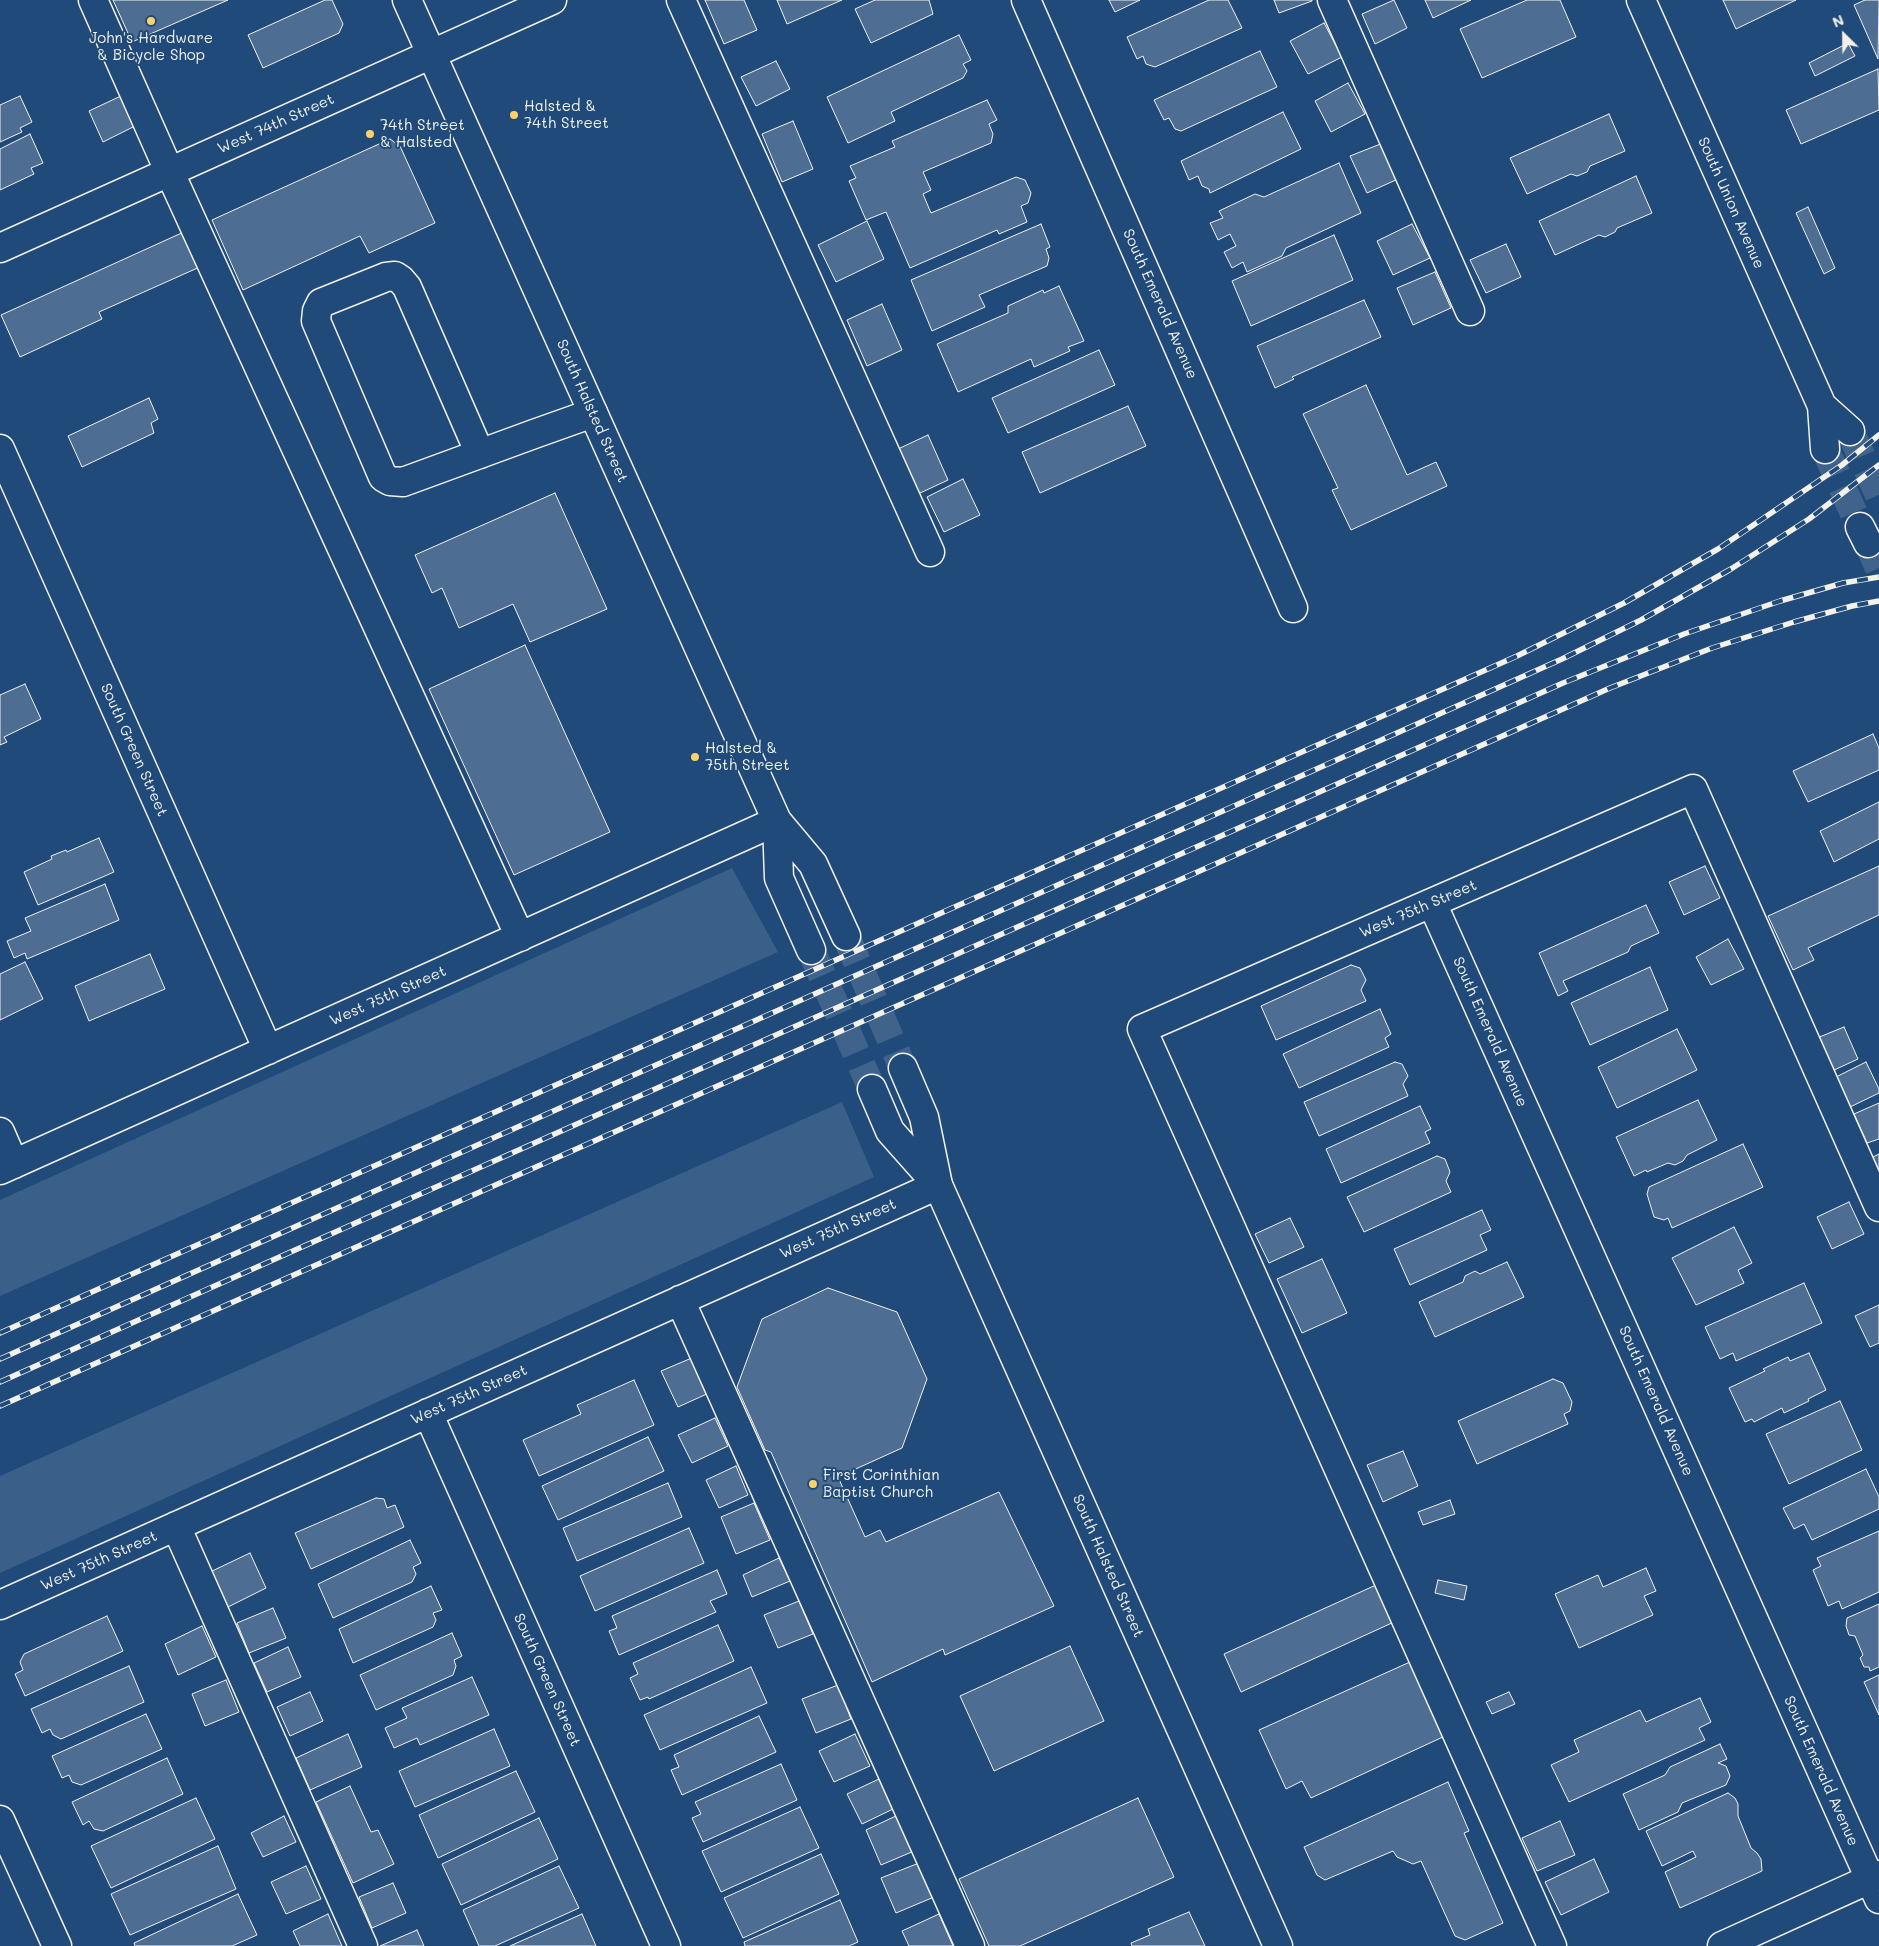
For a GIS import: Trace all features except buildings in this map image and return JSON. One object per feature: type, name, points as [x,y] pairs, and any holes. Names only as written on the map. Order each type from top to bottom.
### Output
[{"type":"street","points":[[93,0],[170,173],[520,937]]},
{"type":"street","name":"South Halsted Street","points":[[407,0],[777,822],[813,864],[846,936]]},
{"type":"street","name":"West 74th Street","points":[[0,248],[552,0]]},
{"type":"street","points":[[681,0],[930,552]]},
{"type":"street","name":"South Emerald Avenue","points":[[1026,0],[1293,608]]},
{"type":"street","points":[[1332,0],[1470,311]]},
{"type":"street","name":"South Union Avenue","points":[[1641,0],[1822,406],[1825,449]]},
{"type":"street","points":[[480,454],[408,287],[401,280],[395,276],[386,277],[322,303],[317,311],[316,320],[383,478],[390,481],[403,482],[593,413]]},
{"type":"street","name":"South Union Avenue","points":[[1822,406],[1850,431]]},
{"type":"street","name":"South Green Street","points":[[0,449],[268,1050]]},
{"type":"street","name":"West 75th Street","points":[[1552,1946],[1142,1029],[1693,789],[1879,1207]]},
{"type":"street","name":"South Halsted Street","points":[[777,822],[778,878],[810,950]]},
{"type":"street","name":"West 75th Street","points":[[7,1167],[777,822]]},
{"type":"street","name":"South Emerald Avenue","points":[[1432,903],[1876,1884]]},
{"type":"street","name":"South Halsted Street","points":[[903,1068],[924,1117],[938,1185],[1278,1946]]},
{"type":"street","name":"South Halsted Street","points":[[872,1089],[890,1131],[938,1185]]},
{"type":"street","points":[[0,1132],[7,1167]]},
{"type":"street","name":"West 75th Street","points":[[0,1605],[938,1185]]},
{"type":"street","points":[[680,1300],[970,1946]]},
{"type":"street","name":"South Green Street","points":[[428,1413],[666,1946]]},
{"type":"street","points":[[176,1526],[364,1946]]},
{"type":"street","points":[[0,1820],[56,1946]]},
{"type":"street","points":[[1722,1946],[1876,1884]]},
{"type":"shaded area","points":[[732,868],[778,952],[0,1296],[0,1200]]},
{"type":"shaded area","points":[[842,1102],[874,1177],[0,1573],[0,1476]]},
{"type":"tunnel","points":[[1850,431],[1879,495]]},
{"type":"tunnel","points":[[1825,449],[1860,527]]},
{"type":"tunnel","points":[[1868,543],[1879,568]]},
{"type":"tunnel","points":[[846,936],[903,1068]]},
{"type":"tunnel","points":[[811,950],[872,1089]]},
{"type":"railway","points":[[0,1333],[1517,656],[1624,603],[1718,549],[1842,465],[1879,435]]},
{"type":"railway","points":[[0,1359],[1562,659],[1641,620],[1731,569],[1809,519],[1879,465]]},
{"type":"railway","points":[[0,1382],[1563,683],[1684,634],[1780,601],[1843,583],[1879,577]]},
{"type":"railway","points":[[0,1406],[1610,688],[1712,648],[1794,622],[1852,606],[1879,601]]},
{"type":"place","name":"John's Hardware & Bicycle Shop","points":[[151,21]]},
{"type":"place","name":"Halsted & 74th Street","points":[[514,115]]},
{"type":"place","name":"74th Street & Halsted","points":[[370,134]]},
{"type":"place","name":"Halsted & 75th Street","points":[[695,757]]},
{"type":"place","name":"First Corinthian Baptist Church","points":[[813,1484]]}]
